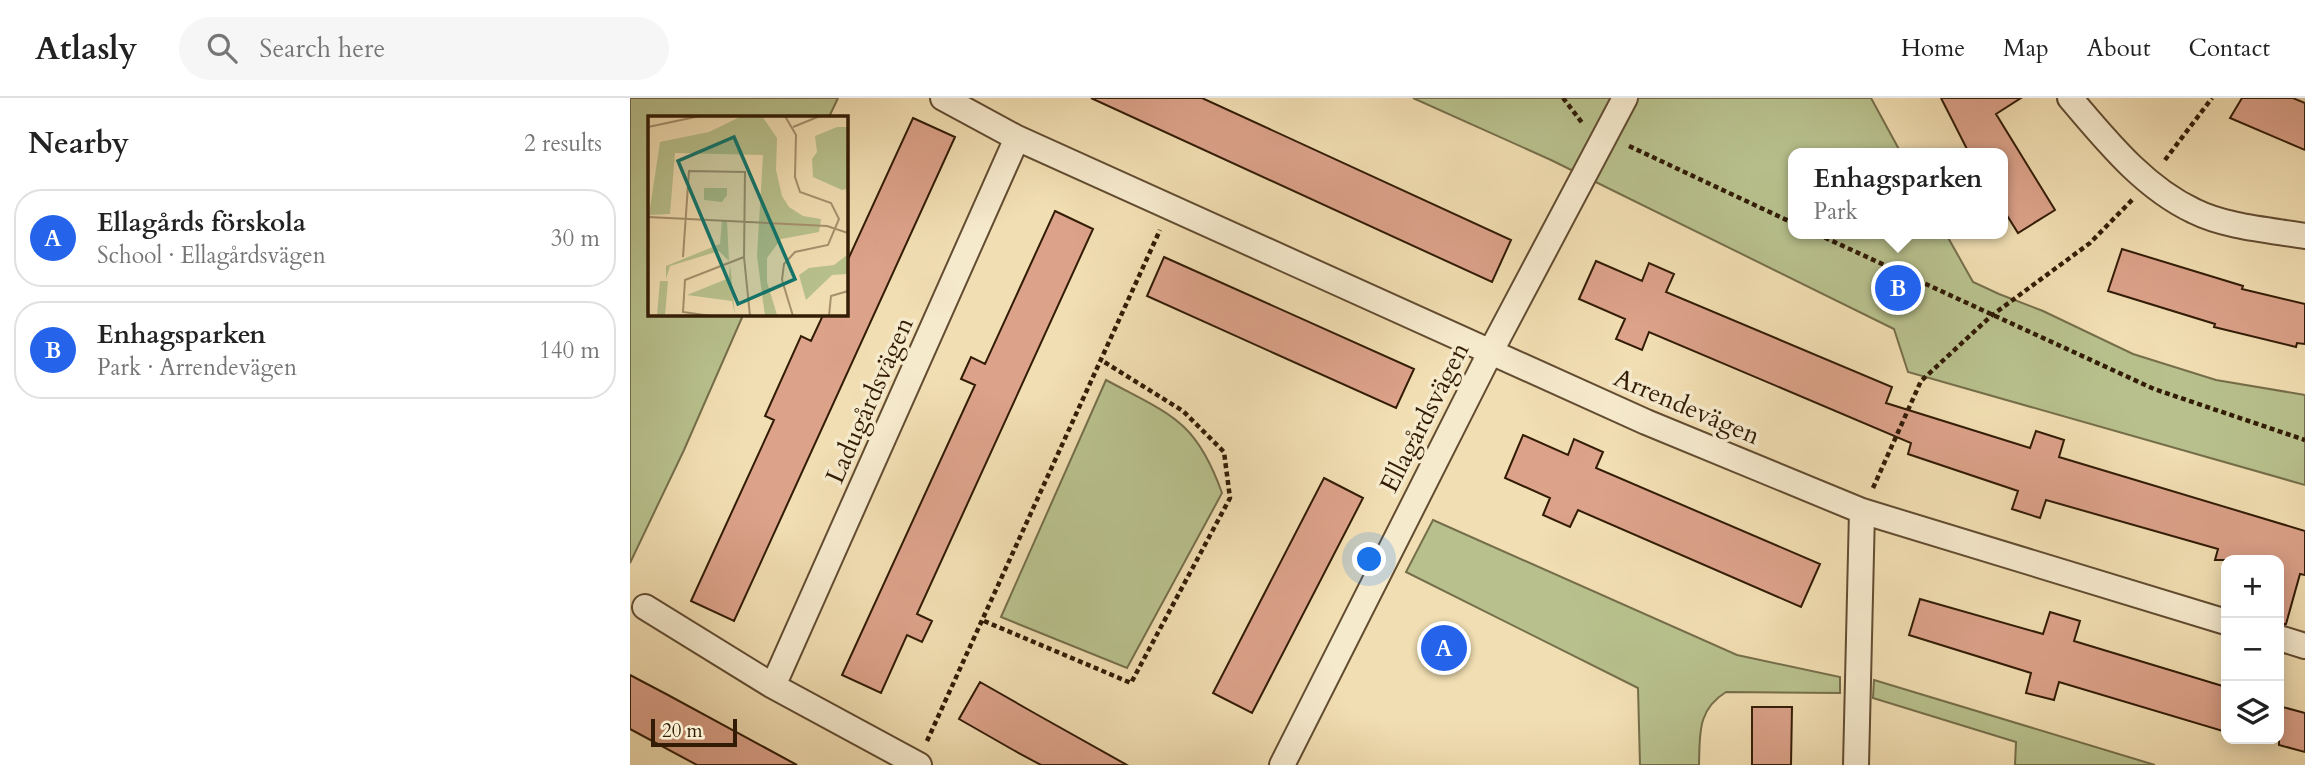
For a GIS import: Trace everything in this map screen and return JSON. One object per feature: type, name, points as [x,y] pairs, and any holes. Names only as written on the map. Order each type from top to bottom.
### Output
[{"type":"street","points":[[943,98],[1017,138],[1491,351]]},
{"type":"street","name":"Ellagårdsvägen","points":[[1282,765],[1491,351],[1625,98]]},
{"type":"street","points":[[2070,98],[2106,140],[2149,183],[2194,212],[2252,228],[2305,236]]},
{"type":"street","name":"Ladugårdsvägen","points":[[773,686],[1017,138]]},
{"type":"street","name":"Arrendevägen","points":[[1491,351],[1646,422],[1862,511],[2221,620]]},
{"type":"street","points":[[1856,765],[1862,511]]},
{"type":"street","points":[[645,607],[773,686],[917,764]]},
{"type":"street","points":[[2284,640],[2305,646]]},
{"type":"path","points":[[1862,511],[1921,381],[1991,316],[2090,243],[2149,183],[2212,98]]},
{"type":"path","points":[[1606,135],[1788,221]]},
{"type":"path","points":[[917,764],[1171,206]]},
{"type":"path","points":[[1828,239],[2154,389],[2305,440]]},
{"type":"path","points":[[984,621],[1131,683],[1230,498],[1224,452],[1183,411],[1101,360]]},
{"type":"green space","points":[[630,98],[838,98],[829,116],[648,116],[648,315],[743,315],[684,450],[630,563]]},
{"type":"green space","points":[[1413,98],[1871,98],[1898,148],[1788,148],[1788,239],[1949,239],[1973,282],[2043,311],[2133,354],[2216,380],[2305,395],[2305,485],[1908,372],[1894,329],[1551,160]]},
{"type":"green space","points":[[1106,380],[1179,422],[1202,449],[1222,493],[1127,668],[1001,617]]},
{"type":"green space","points":[[1433,520],[1737,655],[1840,677],[1840,693],[1726,692],[1705,715],[1700,733],[1699,765],[1640,765],[1638,688],[1406,572]]},
{"type":"green space","points":[[1874,680],[2155,765],[2015,765],[2016,742],[1873,698]]},
{"type":"building","points":[[1091,98],[1202,98],[1511,240],[1492,282]]},
{"type":"building","points":[[1941,98],[2021,98],[1996,114],[2055,210],[2018,233],[2008,217],[2008,148],[1966,148]]},
{"type":"building","points":[[2242,98],[2293,98],[2305,103],[2305,150],[2230,118]]},
{"type":"building","points":[[913,118],[955,137],[734,621],[691,601],[774,420],[765,416],[801,336],[811,341],[823,315],[847,315],[847,262]]},
{"type":"building","points":[[1055,211],[1093,229],[917,614],[932,621],[922,642],[907,635],[881,693],[842,675],[975,385],[961,379],[971,357],[985,364]]},
{"type":"building","points":[[2122,249],[2243,286],[2242,289],[2305,304],[2305,344],[2297,343],[2296,347],[2214,327],[2215,324],[2108,291]]},
{"type":"building","points":[[1164,257],[1414,369],[1396,408],[1147,296]]},
{"type":"building","points":[[1596,261],[1642,281],[1649,263],[1674,274],[1666,292],[1892,387],[1886,403],[2030,448],[2036,431],[2064,440],[2059,457],[2305,531],[2305,575],[2300,574],[2286,624],[2284,555],[2221,555],[2221,560],[2215,560],[2218,549],[2046,500],[2040,518],[2012,509],[2018,491],[1908,454],[1911,443],[1649,332],[1642,350],[1616,339],[1625,319],[1579,299]]},
{"type":"building","points":[[1523,435],[1568,455],[1574,439],[1603,452],[1596,468],[1820,564],[1801,607],[1578,510],[1570,527],[1543,515],[1550,498],[1505,478]]},
{"type":"building","points":[[1324,478],[1363,498],[1252,713],[1213,693]]},
{"type":"building","points":[[1920,599],[2043,634],[2050,612],[2080,621],[2074,641],[2221,685],[2221,731],[2059,682],[2054,700],[2026,693],[2031,673],[1909,635]]},
{"type":"building","points":[[630,675],[797,765],[697,765],[630,729]]},
{"type":"building","points":[[980,682],[1127,765],[1041,765],[1015,751],[959,719]]},
{"type":"building","points":[[1752,707],[1792,707],[1791,765],[1752,765]]},
{"type":"building","points":[[2284,707],[2305,713],[2305,752],[2279,745],[2284,744]]},
{"type":"place","name":"Enhagsparken","points":[[1898,288]]},
{"type":"place","name":"Ellagårds förskola","points":[[1444,648]]}]
